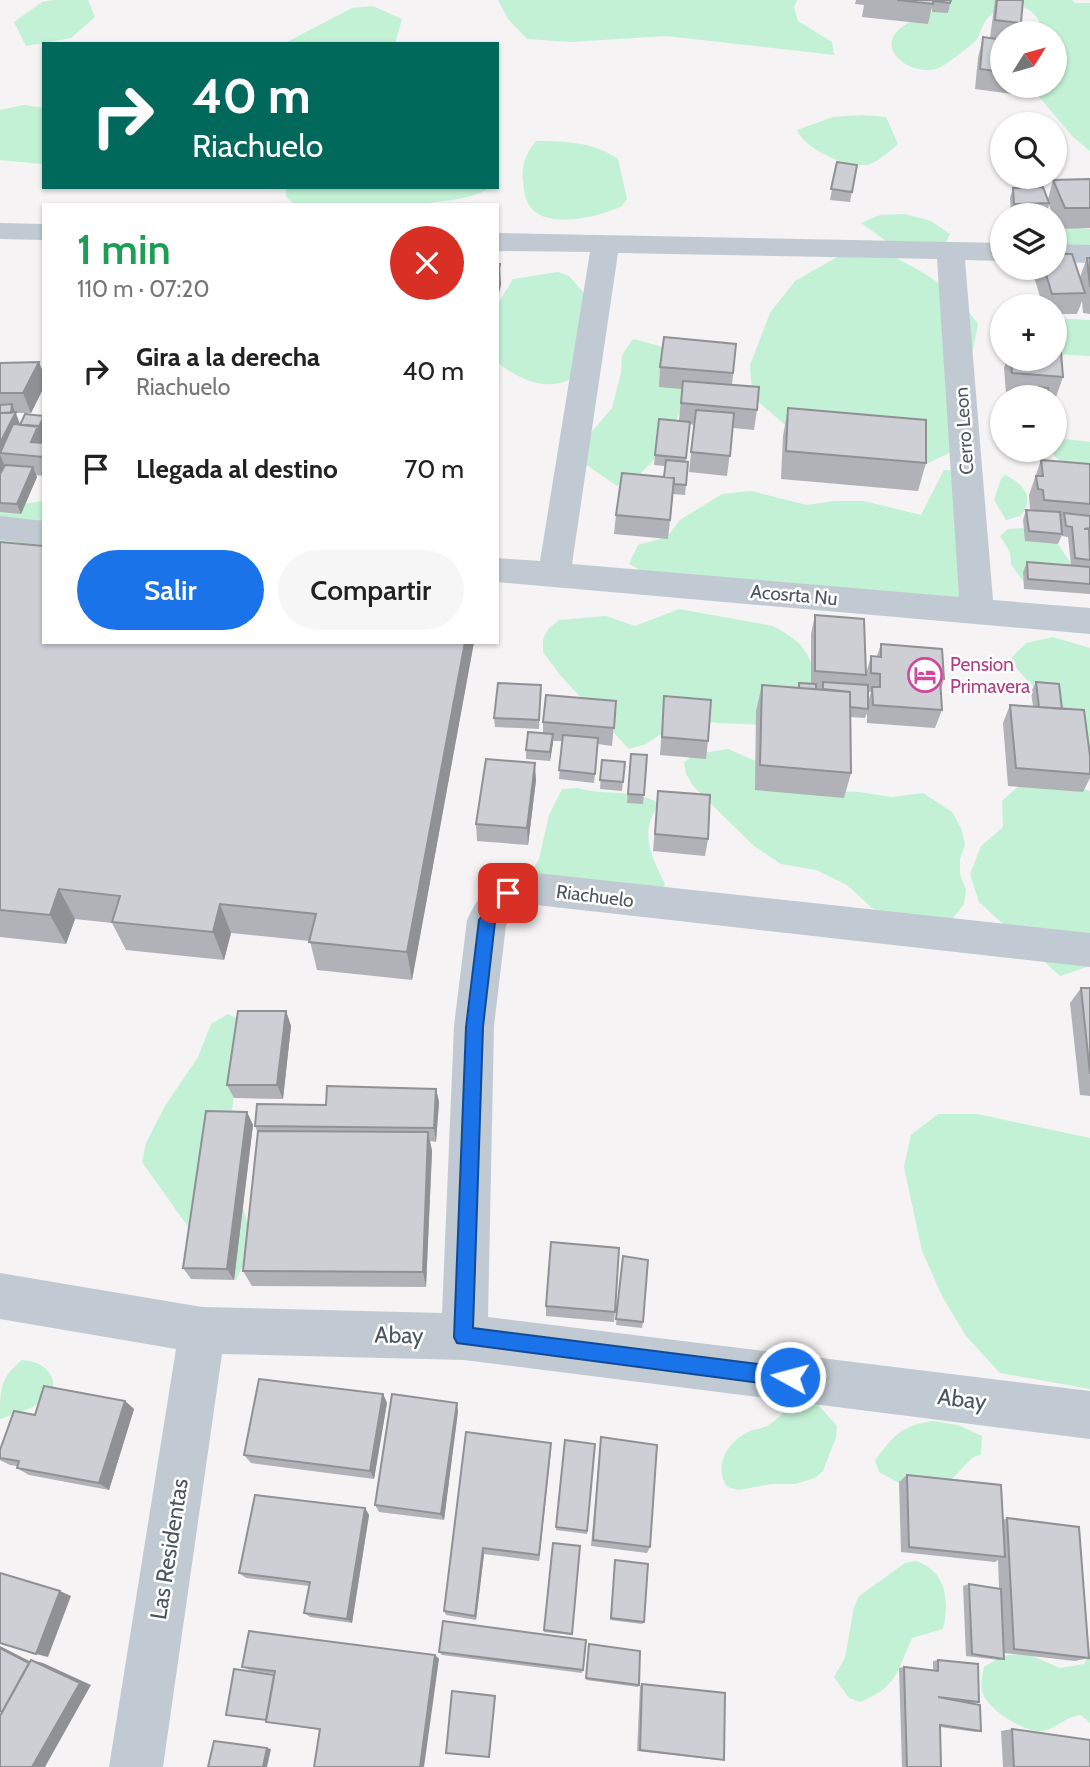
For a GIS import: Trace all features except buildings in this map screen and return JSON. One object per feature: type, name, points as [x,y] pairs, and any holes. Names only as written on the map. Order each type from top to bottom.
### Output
[{"type":"street","points":[[0,231],[42,232]]},
{"type":"street","points":[[499,242],[990,252]]},
{"type":"street","points":[[554,575],[605,246]]},
{"type":"street","name":"Cerro Leon","points":[[950,251],[977,611]]},
{"type":"street","points":[[1067,253],[1090,254]]},
{"type":"street","points":[[0,528],[42,533]]},
{"type":"street","name":"Acosrta Nu","points":[[499,570],[1090,621]]},
{"type":"street","name":"Riachuelo","points":[[464,1337],[474,1027],[487,920],[508,893],[527,888],[1090,950]]},
{"type":"street","name":"Abay","points":[[0,1296],[202,1330],[464,1337],[1090,1415]]},
{"type":"street","name":"Las Residentas","points":[[136,1767],[202,1330]]},
{"type":"green space","points":[[88,0],[95,17],[71,38],[26,46],[14,22],[42,2]]},
{"type":"green space","points":[[498,0],[797,0],[794,7],[798,21],[832,42],[834,55],[666,36],[571,42],[527,39],[508,19]]},
{"type":"green space","points":[[946,0],[1072,0],[1075,3],[1090,3],[1090,151],[1067,130],[1067,112],[1052,112],[1040,98],[1068,98],[1068,21],[1038,21],[1030,10],[1014,2],[992,14],[985,21],[975,41],[939,68],[918,69],[900,60],[891,44],[894,35],[907,24],[946,6]]},
{"type":"green space","points":[[373,6],[402,19],[396,42],[287,42],[352,8]]},
{"type":"green space","points":[[24,105],[42,108],[42,163],[0,160],[0,110]]},
{"type":"green space","points":[[833,117],[886,117],[898,144],[870,164],[852,164],[829,157],[809,144],[797,130]]},
{"type":"green space","points":[[536,141],[568,142],[609,153],[618,159],[627,199],[622,206],[613,210],[578,219],[553,219],[534,211],[526,197],[523,170],[529,150]]},
{"type":"green space","points":[[286,189],[486,189],[454,200],[428,203],[294,203],[286,197]]},
{"type":"green space","points":[[905,214],[931,221],[950,234],[943,248],[897,249],[861,223],[880,215]]},
{"type":"green space","points":[[1067,227],[1090,229],[1090,249],[1067,252]]},
{"type":"green space","points":[[860,244],[911,266],[941,285],[967,309],[978,324],[967,378],[978,417],[970,437],[951,452],[885,483],[858,486],[757,401],[751,382],[750,365],[770,313],[795,281]]},
{"type":"green space","points":[[558,272],[569,276],[584,293],[578,373],[569,380],[537,383],[516,375],[499,364],[499,302],[513,279]]},
{"type":"green space","points":[[1067,319],[1090,320],[1090,356],[1067,355]]},
{"type":"green space","points":[[633,339],[660,346],[677,362],[685,401],[676,420],[661,438],[657,457],[640,474],[617,486],[572,455],[612,408],[621,373],[622,355]]},
{"type":"green space","points":[[1067,439],[1090,442],[1090,466],[1066,462]]},
{"type":"green space","points":[[944,470],[973,471],[960,611],[655,578],[629,564],[638,545],[667,537],[680,520],[722,494],[751,491],[807,505],[834,501],[864,501],[921,515]]},
{"type":"green space","points":[[1005,475],[1022,487],[1027,497],[1025,509],[1020,516],[1006,520],[994,500]]},
{"type":"green space","points":[[42,501],[42,559],[0,551],[0,507]]},
{"type":"green space","points":[[1022,528],[1057,543],[1072,565],[1030,582],[1022,580],[1011,564],[1010,552],[1000,536],[1008,529]]},
{"type":"green space","points":[[679,609],[773,626],[794,639],[806,652],[813,669],[817,692],[770,725],[716,723],[684,718],[646,744],[629,749],[560,675],[543,652],[543,640],[548,629],[559,620],[606,616],[635,626]]},
{"type":"green space","points":[[1053,637],[1090,648],[1090,759],[1048,703],[1009,660],[1026,643]]},
{"type":"green space","points":[[728,749],[824,791],[892,797],[923,793],[952,812],[961,828],[965,845],[960,859],[960,874],[966,890],[964,904],[954,917],[939,926],[904,927],[871,907],[847,885],[816,870],[781,864],[754,846],[694,787],[686,774],[684,762],[696,754]]},
{"type":"green space","points":[[1052,778],[1090,791],[1090,966],[1060,976],[979,902],[970,874],[981,846],[1003,827],[1002,801],[1022,783]]},
{"type":"green space","points":[[578,788],[629,794],[660,804],[653,814],[648,833],[651,853],[665,884],[657,912],[534,887],[531,871],[539,859],[549,815],[562,789]]},
{"type":"green space","points":[[228,1014],[244,1022],[230,1125],[237,1186],[253,1244],[236,1280],[216,1277],[201,1245],[142,1162],[146,1143],[165,1106],[198,1057],[211,1024]]},
{"type":"green space","points":[[938,1114],[977,1114],[1090,1138],[1090,1389],[1000,1373],[966,1336],[943,1298],[922,1251],[904,1167],[911,1135]]},
{"type":"green space","points":[[22,1360],[38,1364],[48,1371],[53,1383],[51,1392],[46,1399],[28,1409],[0,1419],[0,1400],[5,1379]]},
{"type":"green space","points":[[801,1397],[812,1398],[837,1426],[836,1437],[823,1471],[815,1478],[795,1484],[771,1484],[739,1490],[727,1487],[723,1479],[722,1464],[733,1443],[748,1432],[771,1423]]},
{"type":"green space","points":[[933,1421],[958,1425],[982,1436],[981,1454],[972,1458],[953,1478],[944,1482],[899,1483],[879,1472],[875,1460],[893,1438],[905,1429]]},
{"type":"green space","points":[[916,1561],[940,1579],[946,1608],[943,1629],[912,1638],[899,1669],[882,1690],[860,1702],[849,1698],[834,1677],[845,1658],[854,1607],[859,1596],[905,1563]]},
{"type":"green space","points":[[1090,1651],[1090,1723],[1081,1715],[1046,1730],[1026,1728],[1000,1713],[983,1694],[981,1684],[984,1667],[1002,1656],[1025,1653],[1060,1668],[1084,1664]]},
{"type":"place","name":"Pension Primavera","points":[[925,675]]},
{"type":"route","points":[[508,893],[487,920],[474,1027],[464,1337],[790,1377]]}]
